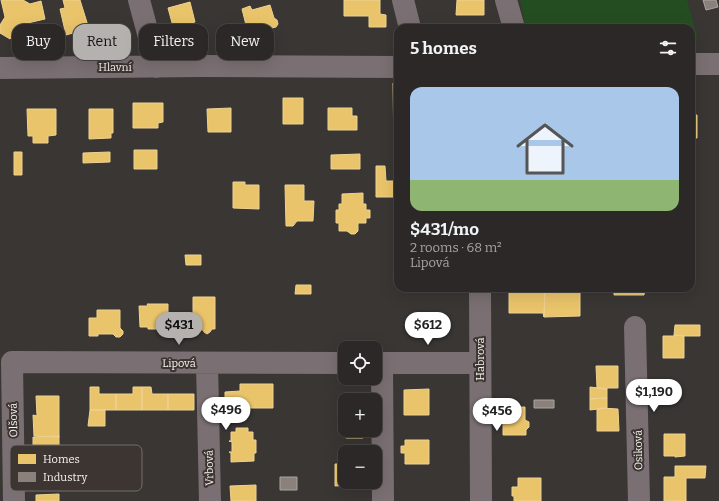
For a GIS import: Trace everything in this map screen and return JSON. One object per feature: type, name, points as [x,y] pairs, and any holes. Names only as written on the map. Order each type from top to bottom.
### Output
[{"type":"street","points":[[139,0],[157,67]]},
{"type":"street","points":[[403,0],[409,24]]},
{"type":"street","points":[[506,0],[513,24]]},
{"type":"street","points":[[695,64],[719,64]]},
{"type":"street","name":"Hlavní","points":[[0,68],[394,67]]},
{"type":"street","name":"Habrová","points":[[480,292],[481,501]]},
{"type":"street","name":"Osiková","points":[[635,327],[639,501]]},
{"type":"street","name":"Lipová","points":[[12,362],[338,363]]},
{"type":"street","name":"Olšová","points":[[12,362],[13,445]]},
{"type":"street","name":"Vrbová","points":[[207,362],[210,501]]},
{"type":"street","points":[[382,363],[480,363]]},
{"type":"street","points":[[380,385],[383,501]]},
{"type":"street","name":"Olšová","points":[[14,491],[14,501]]},
{"type":"green space","points":[[520,0],[687,0],[694,24],[525,24]]},
{"type":"green space","points":[[695,28],[698,39],[695,39]]},
{"type":"building: Homes","points":[[1,0],[23,0],[30,4],[41,1],[45,19],[23,24],[12,24],[12,36],[10,39],[0,33],[0,25],[5,17]]},
{"type":"building: Homes","points":[[63,0],[80,0],[87,24],[73,24],[73,33],[66,35],[65,24],[63,24],[60,9],[65,8]]},
{"type":"building: Homes","points":[[344,0],[380,0],[380,14],[386,15],[386,27],[369,27],[369,16],[344,16]]},
{"type":"building: Homes","points":[[457,0],[484,0],[484,15],[456,15]]},
{"type":"building: Homes","points":[[190,2],[195,22],[172,24],[168,8]]},
{"type":"building: Homes","points":[[270,5],[274,18],[277,20],[278,24],[274,28],[274,24],[246,24],[242,9],[250,6],[252,10]]},
{"type":"building: Homes","points":[[393,83],[394,83],[394,152]]},
{"type":"building: Homes","points":[[283,98],[303,98],[303,124],[283,124]]},
{"type":"building: Homes","points":[[133,103],[163,103],[163,122],[158,123],[158,128],[133,128]]},
{"type":"building: Homes","points":[[231,108],[231,132],[208,132],[207,109]]},
{"type":"building: Homes","points":[[328,108],[352,108],[352,116],[357,116],[357,130],[328,130]]},
{"type":"building: Homes","points":[[27,109],[56,109],[56,135],[48,136],[48,143],[33,143],[33,136],[28,136]]},
{"type":"building: Homes","points":[[89,109],[113,109],[113,133],[111,133],[111,138],[89,139]]},
{"type":"building: Homes","points":[[695,115],[697,115],[697,138],[695,138]]},
{"type":"building: Homes","points":[[134,150],[157,150],[157,169],[134,169]]},
{"type":"building: Homes","points":[[14,152],[22,152],[22,175],[14,175]]},
{"type":"building: Homes","points":[[110,152],[110,162],[83,163],[83,153]]},
{"type":"building: Homes","points":[[360,154],[360,169],[331,169],[331,155]]},
{"type":"building: Homes","points":[[376,166],[385,166],[386,181],[394,181],[394,197],[376,197]]},
{"type":"building: Homes","points":[[233,182],[245,182],[245,185],[259,185],[259,209],[233,208]]},
{"type":"building: Homes","points":[[285,185],[304,185],[304,201],[314,201],[313,221],[297,221],[293,226],[286,226]]},
{"type":"building: Homes","points":[[363,193],[363,204],[366,204],[366,210],[370,210],[370,218],[366,218],[366,223],[358,223],[358,231],[355,234],[351,234],[347,231],[339,231],[339,223],[336,223],[336,210],[339,210],[339,204],[342,204],[342,194]]},
{"type":"building: Homes","points":[[185,255],[201,255],[201,265],[186,265]]},
{"type":"building: Homes","points":[[296,285],[311,285],[311,294],[295,294]]},
{"type":"building: Homes","points":[[509,292],[545,292],[544,317],[543,313],[509,313]]},
{"type":"building: Homes","points":[[545,292],[580,292],[580,316],[544,317]]},
{"type":"building: Homes","points":[[614,292],[644,292],[644,295],[614,295]]},
{"type":"building: Homes","points":[[193,297],[215,297],[215,329],[212,329],[207,334],[203,330],[193,330]]},
{"type":"building: Homes","points":[[147,304],[168,304],[168,329],[148,329],[148,327],[140,327],[139,306],[148,306]]},
{"type":"building: Homes","points":[[97,310],[120,310],[120,328],[123,331],[123,334],[120,337],[116,337],[113,334],[98,334],[98,336],[89,336],[89,318],[97,318]]},
{"type":"building: Homes","points":[[675,325],[700,325],[700,336],[674,335]]},
{"type":"building: Homes","points":[[663,336],[684,336],[684,358],[663,358]]},
{"type":"building: Homes","points":[[596,366],[618,366],[618,388],[597,388]]},
{"type":"building: Homes","points":[[240,384],[273,384],[273,408],[225,408],[225,392],[240,391]]},
{"type":"building: Homes","points":[[90,387],[99,387],[99,394],[116,394],[116,410],[90,410]]},
{"type":"building: Homes","points":[[133,387],[142,387],[142,410],[116,410],[116,394],[133,394]]},
{"type":"building: Homes","points":[[142,387],[151,387],[152,394],[168,394],[168,410],[142,410]]},
{"type":"building: Homes","points":[[590,387],[607,389],[607,398],[590,399]]},
{"type":"building: Homes","points":[[429,389],[429,415],[404,415],[404,390]]},
{"type":"building: Homes","points":[[168,394],[194,394],[194,410],[168,410]]},
{"type":"building: Homes","points":[[36,396],[59,396],[59,437],[34,436],[33,415],[37,416]]},
{"type":"building: Homes","points":[[607,398],[607,408],[590,410],[590,399]]},
{"type":"building: Homes","points":[[503,407],[525,407],[525,420],[529,422],[526,435],[503,435]]},
{"type":"building: Homes","points":[[597,409],[618,409],[619,431],[597,431]]},
{"type":"building: Homes","points":[[90,410],[105,410],[105,426],[88,426]]},
{"type":"building: Homes","points":[[236,428],[248,428],[248,432],[253,432],[253,440],[256,440],[256,453],[254,453],[254,461],[231,462],[231,453],[229,452],[232,452],[232,442],[229,441],[231,441],[231,432],[236,432]]},
{"type":"building: Homes","points":[[664,434],[685,434],[685,456],[664,456]]},
{"type":"building: Homes","points":[[59,436],[59,445],[33,445],[33,437]]},
{"type":"building: Homes","points":[[346,437],[363,437],[363,438]]},
{"type":"building: Homes","points":[[405,440],[429,440],[429,464],[405,464],[405,453],[401,453],[401,446],[405,446]]},
{"type":"building: Homes","points":[[335,464],[338,464],[338,486],[335,486]]},
{"type":"building: Homes","points":[[675,466],[706,466],[705,478],[686,478],[686,501],[664,501],[664,477],[675,477]]},
{"type":"building: Homes","points":[[518,478],[541,478],[541,501],[514,501],[514,496],[512,496],[512,487],[518,487]]},
{"type":"building: Homes","points":[[256,485],[256,501],[231,501],[230,486]]},
{"type":"building: Homes","points":[[59,494],[59,501],[36,501],[36,495]]},
{"type":"building: Industry","points":[[703,0],[716,0],[718,7],[706,10]]},
{"type":"building: Industry","points":[[534,400],[554,400],[554,408],[534,408]]},
{"type":"building: Industry","points":[[280,477],[297,477],[297,490],[280,490]]}]
